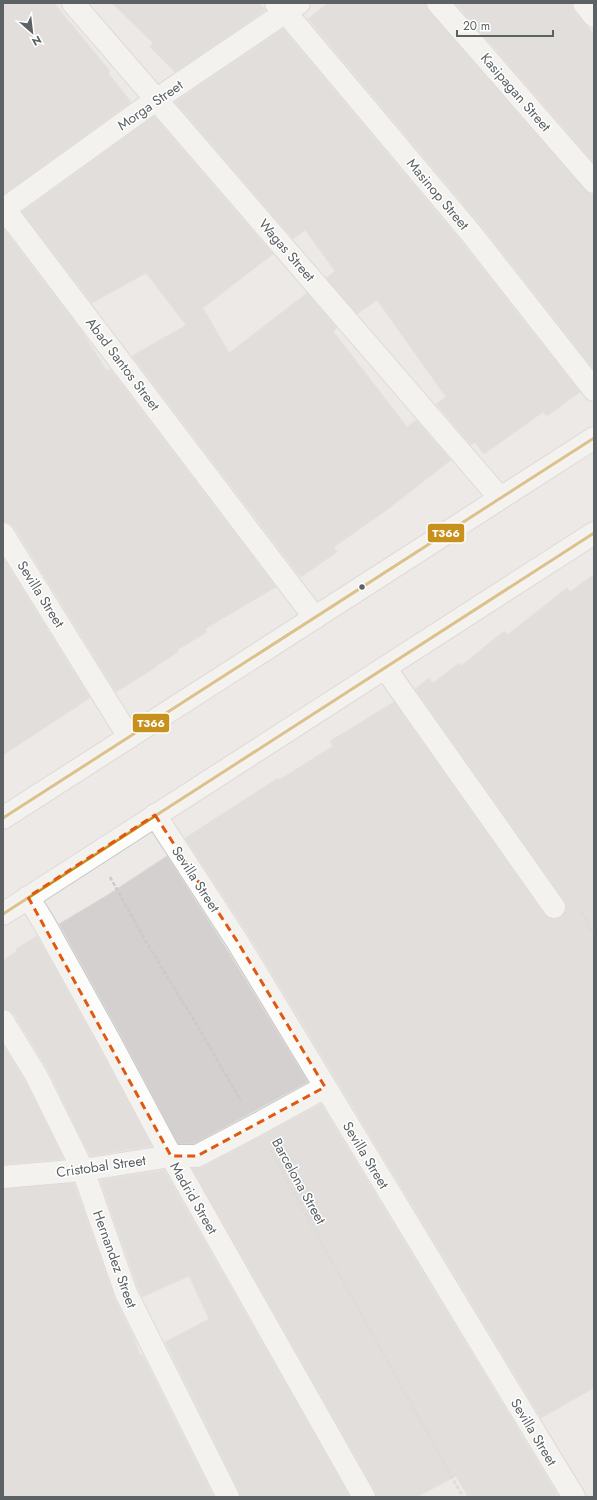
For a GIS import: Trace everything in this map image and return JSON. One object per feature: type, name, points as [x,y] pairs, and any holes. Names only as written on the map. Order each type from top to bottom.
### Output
[{"type":"street","name":"Wagas Street","points":[[73,3],[500,498]]},
{"type":"street","name":"Kasipagan Street","points":[[438,3],[594,182]]},
{"type":"street","points":[[584,3],[594,16]]},
{"type":"street","name":"Morga Street","points":[[4,209],[287,6]]},
{"type":"street","name":"Masinop Street","points":[[287,6],[470,232],[594,390]]},
{"type":"street","name":"Abad Santos Street","points":[[4,209],[315,618]]},
{"type":"street","points":[[3,818],[594,438]]},
{"type":"street","points":[[3,914],[594,533]]},
{"type":"street","name":"Sevilla Street","points":[[3,534],[129,736]]},
{"type":"street","points":[[385,668],[554,907]]},
{"type":"street","name":"Sevilla Street","points":[[155,815],[237,940],[574,1497]]},
{"type":"street","name":"Madrid Street","points":[[28,897],[108,1038],[170,1156],[364,1497]]},
{"type":"street","name":"Hernandez Street","points":[[3,1021],[36,1075],[83,1170],[126,1293],[228,1497]]},
{"type":"street","name":"Cristobal Street","points":[[3,1177],[83,1170],[170,1156],[197,1156],[325,1087]]},
{"type":"path","name":"Barcelona Street","points":[[111,878],[149,947],[256,1125],[463,1497]]},
{"type":"highlighted area","points":[[155,815],[237,941],[325,1087],[197,1156],[171,1156],[28,897]]},
{"type":"building","points":[[3,3],[54,3],[110,71],[108,73],[131,102],[3,195]]},
{"type":"building","points":[[112,3],[259,3],[266,10],[175,72],[150,47],[153,43]]},
{"type":"building","points":[[328,3],[426,3],[429,11],[585,190],[590,194],[594,194],[594,370],[480,224],[308,19]]},
{"type":"building","points":[[455,3],[571,3],[574,11],[594,34],[594,163]]},
{"type":"building","points":[[283,29],[460,240],[580,392],[547,416],[543,412],[484,454],[475,442],[471,445],[436,404],[446,397],[377,300],[357,314],[326,278],[335,271],[305,230],[293,239],[175,102]]},
{"type":"building","points":[[154,116],[273,254],[203,308],[229,353],[307,293],[337,328],[333,331],[407,427],[416,420],[451,460],[384,512],[334,547],[337,552],[301,577],[132,356],[186,325],[146,273],[92,303],[22,212]]},
{"type":"building","points":[[3,228],[81,330],[107,371],[110,369],[276,587],[205,629],[207,632],[177,650],[178,652],[116,692],[14,527],[9,523],[3,522]]},
{"type":"building","points":[[3,558],[90,698],[3,755]]},
{"type":"building","points":[[594,574],[594,1388],[541,1418],[248,934],[185,838],[278,778],[279,780],[333,746],[330,741],[394,702],[544,914],[549,918],[556,919],[561,917],[565,912],[566,905],[564,900],[415,689],[429,678],[433,683],[459,663],[461,666],[504,631],[507,635],[567,588],[570,592]]},
{"type":"building","points":[[167,856],[226,948],[308,1082],[194,1144],[178,1144],[119,1032],[59,924],[106,896]]},
{"type":"building","points":[[37,936],[152,1146],[90,1156],[47,1068],[14,1014],[9,1010],[3,1009],[3,960],[17,951],[16,949]]},
{"type":"building","points":[[3,1045],[25,1081],[64,1159],[3,1164]]},
{"type":"building","points":[[321,1104],[559,1497],[468,1497],[456,1476],[417,1497],[376,1497],[375,1491],[192,1168],[203,1167]]},
{"type":"building","points":[[164,1170],[350,1497],[240,1497],[239,1491],[165,1342],[209,1319],[189,1276],[142,1297],[100,1180]]},
{"type":"building","points":[[74,1183],[115,1299],[134,1338],[140,1355],[142,1354],[214,1497],[3,1497],[3,1189]]},
{"type":"transit line","name":"T366","points":[[3,818],[594,438]]},
{"type":"transit line","name":"T366","points":[[3,914],[594,533]]}]
